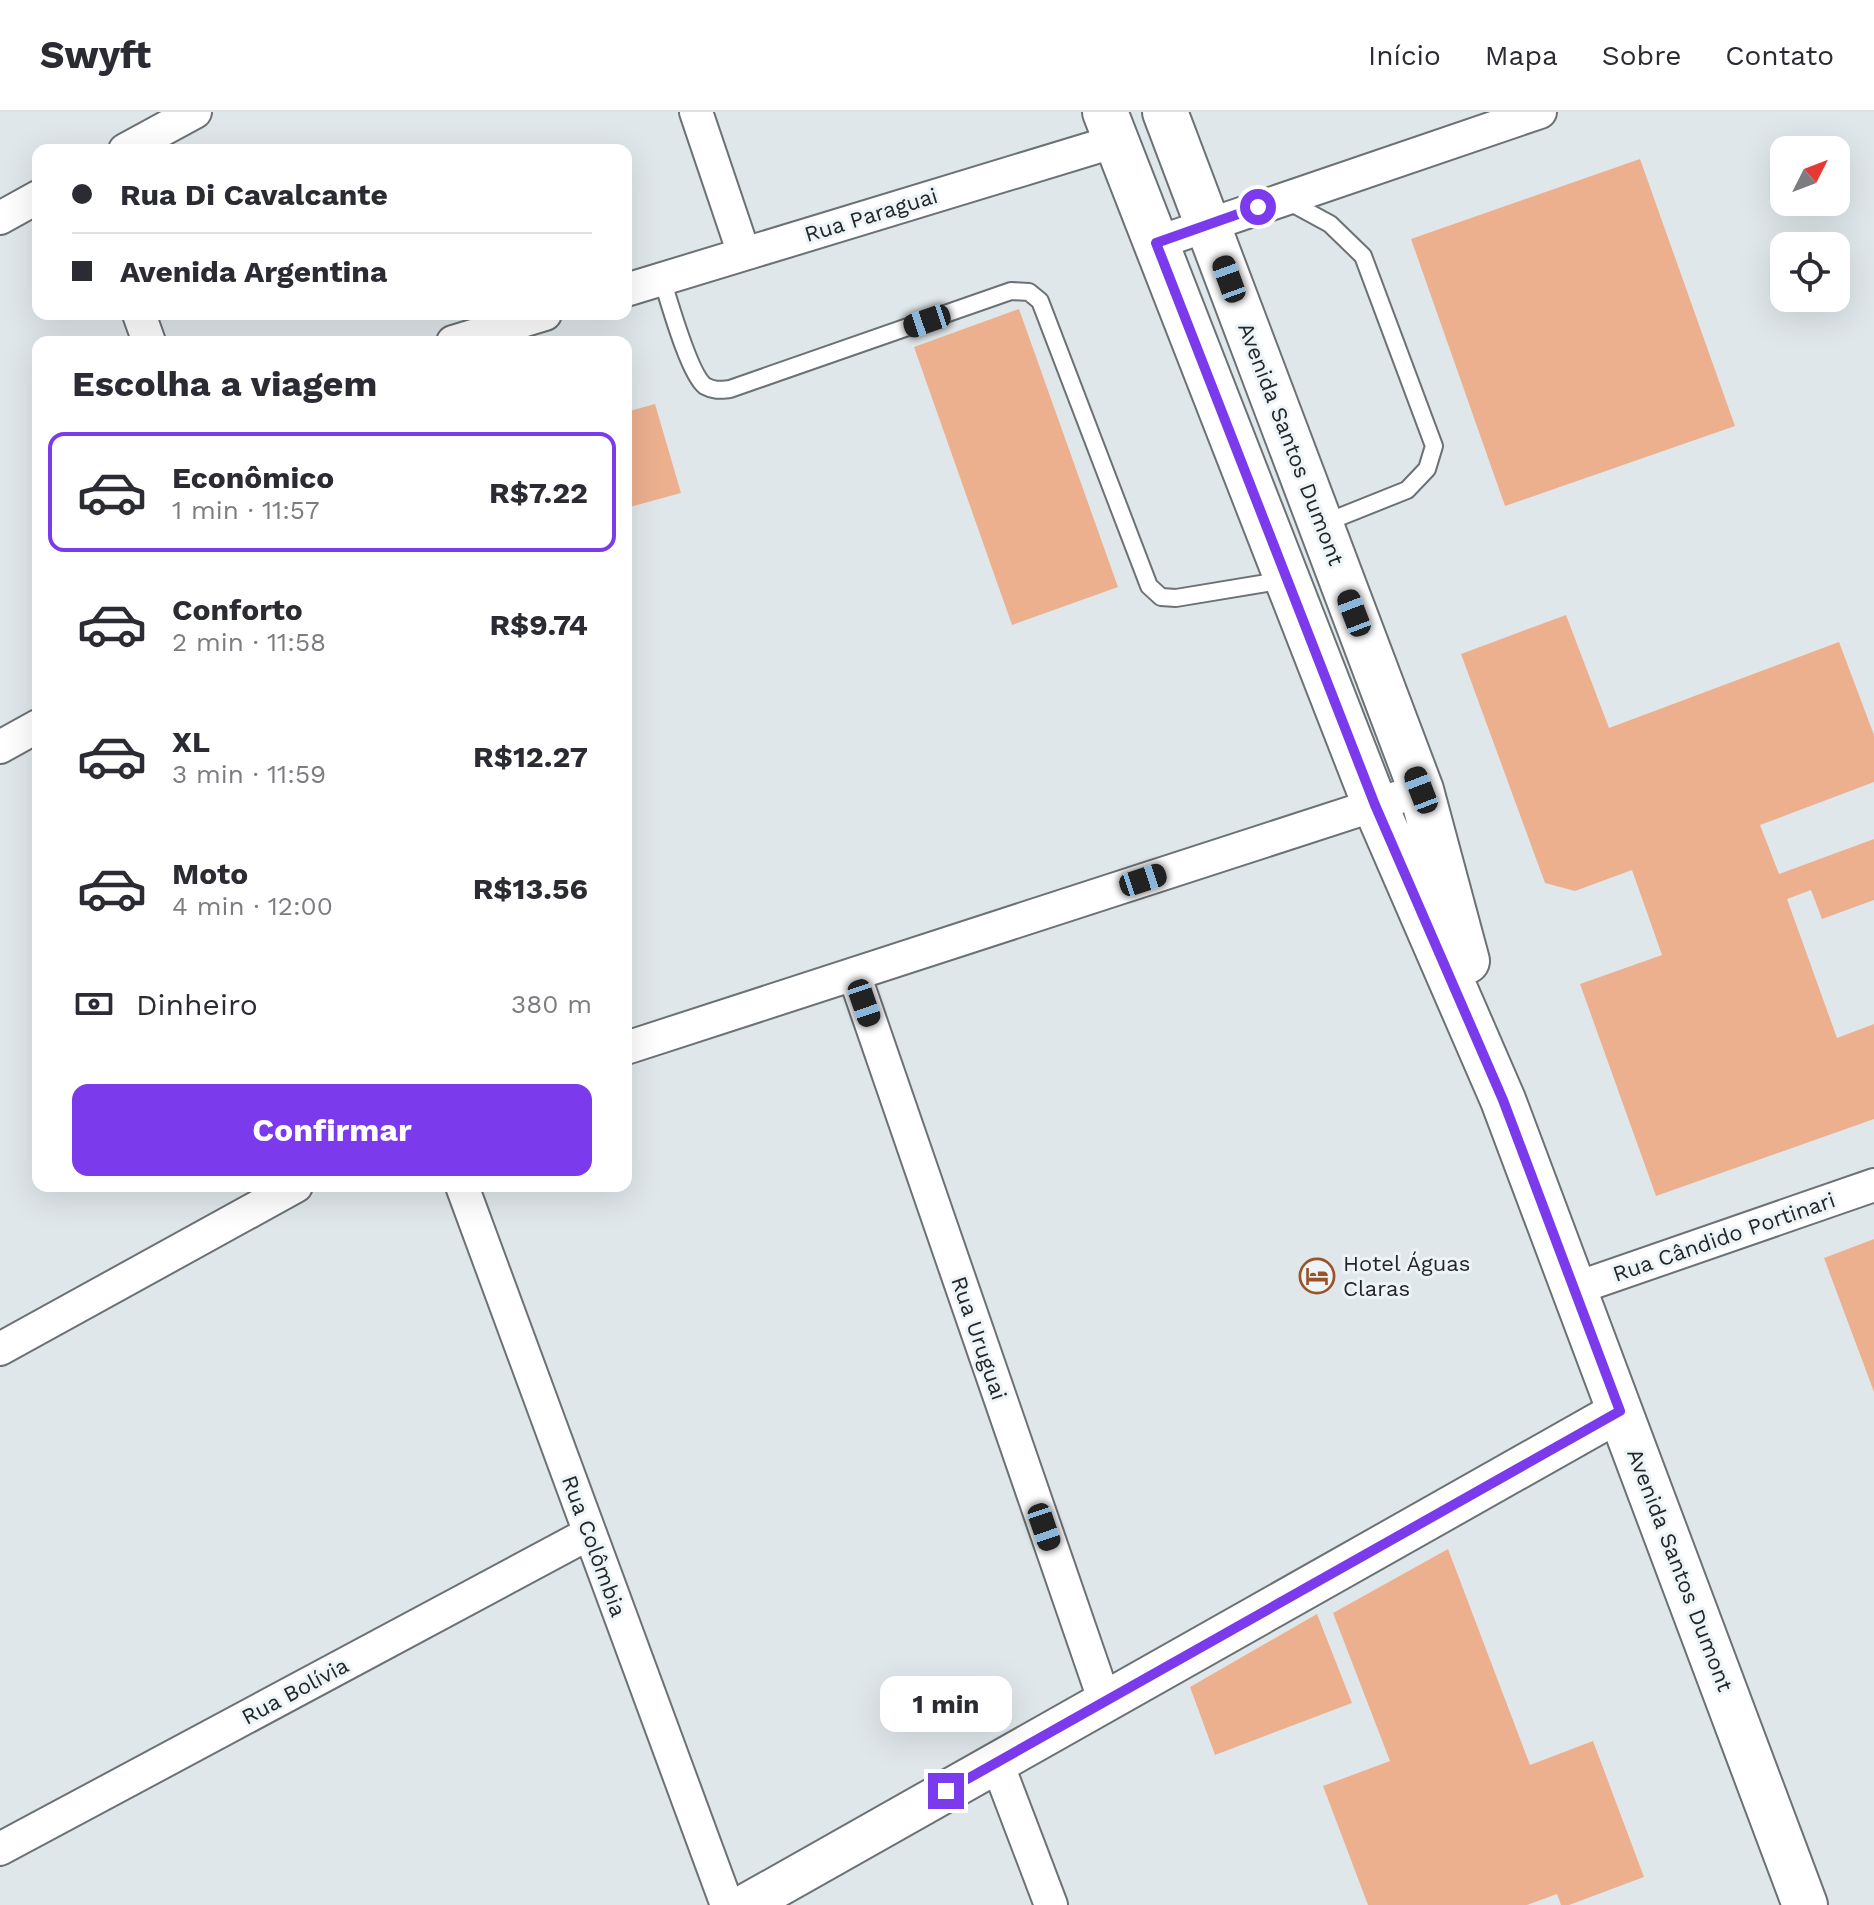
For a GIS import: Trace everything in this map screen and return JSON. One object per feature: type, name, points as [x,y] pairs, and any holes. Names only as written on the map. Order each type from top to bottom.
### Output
[{"type":"main road","name":"Avenida Santos Dumont","points":[[1165,112],[1421,790],[1503,1100]]},
{"type":"main road","name":"Avenida Santos Dumont","points":[[1111,126],[1375,805],[1503,1100],[1805,1905]]},
{"type":"street","points":[[136,144],[195,112]]},
{"type":"street","points":[[696,112],[744,254]]},
{"type":"street","points":[[1156,243],[1540,112]]},
{"type":"street","name":"Rua Paraguai","points":[[632,288],[744,254],[1111,126]]},
{"type":"street","points":[[0,218],[32,200]]},
{"type":"street","points":[[473,336],[525,320]]},
{"type":"street","points":[[0,747],[32,729]]},
{"type":"street","points":[[632,1046],[1421,790]]},
{"type":"street","name":"Rua Uruguai","points":[[854,974],[1105,1702]]},
{"type":"street","name":"Rua Cândido Portinari","points":[[1574,1289],[1874,1185]]},
{"type":"street","points":[[0,1349],[285,1192]]},
{"type":"street","name":"Rua Colômbia","points":[[464,1192],[727,1905]]},
{"type":"street","points":[[745,1905],[1620,1411]]},
{"type":"street","name":"Rua Bolívia","points":[[0,1849],[590,1533]]},
{"type":"street","points":[[997,1763],[1051,1905]]},
{"type":"lane","points":[[1283,199],[1330,224],[1363,256],[1434,446],[1427,469],[1407,490],[1321,524]]},
{"type":"lane","points":[[662,279],[691,365],[702,384],[715,391],[730,389],[1011,291],[1029,292],[1040,301],[1149,586],[1161,597],[1176,598],[1287,580]]},
{"type":"building","points":[[1640,159],[1735,426],[1505,506],[1411,239]]},
{"type":"building","points":[[1019,309],[1118,587],[1012,625],[914,347]]},
{"type":"building","points":[[655,404],[681,493],[632,506],[632,410]]},
{"type":"building","points":[[1566,615],[1609,728],[1839,642],[1874,735],[1874,782],[1760,825],[1779,874],[1874,839],[1874,900],[1822,919],[1811,890],[1787,899],[1837,1038],[1874,1024],[1874,1119],[1656,1196],[1580,984],[1662,955],[1632,870],[1575,891],[1545,883],[1461,654]]},
{"type":"building","points":[[1874,1239],[1874,1392],[1824,1258]]},
{"type":"building","points":[[1448,1549],[1530,1765],[1593,1741],[1644,1877],[1569,1905],[1561,1905],[1557,1894],[1527,1905],[1368,1905],[1323,1786],[1390,1761],[1333,1613]]},
{"type":"building","points":[[1317,1614],[1352,1703],[1215,1755],[1190,1687]]},
{"type":"place","name":"Hotel Águas Claras","points":[[1317,1276]]},
{"type":"route","points":[[946,1791],[1620,1411],[1503,1100],[1375,805],[1156,243],[1258,207]]}]
